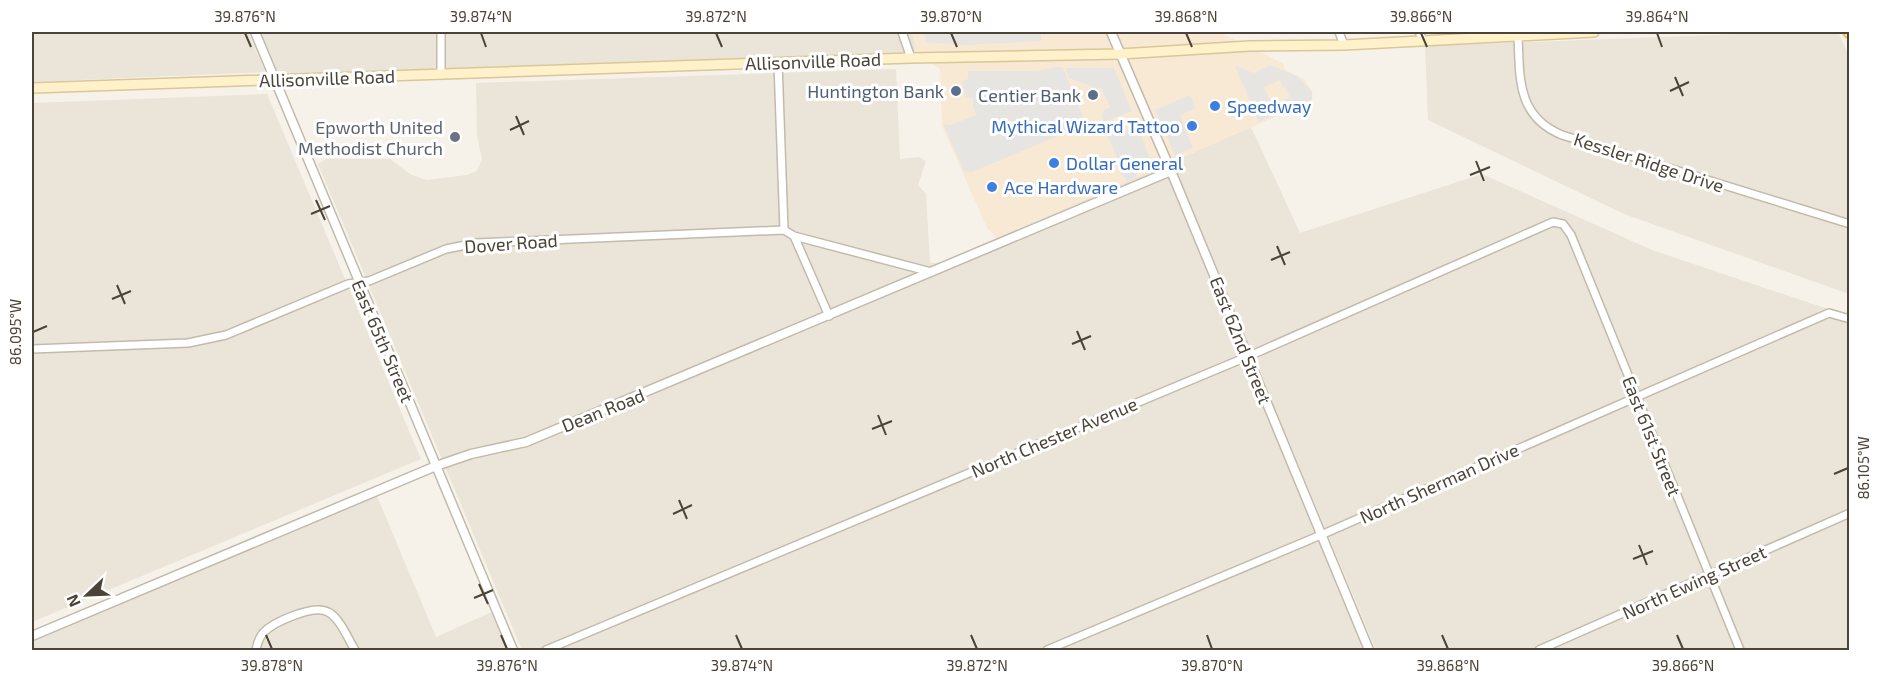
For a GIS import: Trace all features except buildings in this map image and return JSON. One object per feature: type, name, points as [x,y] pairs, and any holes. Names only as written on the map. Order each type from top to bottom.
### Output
[{"type":"main road","name":"Allisonville Road","points":[[32,88],[911,58],[1120,54],[1249,46],[1344,45],[1421,36],[1594,32]]},
{"type":"street","name":"East 65th Street","points":[[255,32],[513,651]]},
{"type":"street","points":[[441,32],[441,74]]},
{"type":"street","points":[[902,32],[911,58]]},
{"type":"street","name":"East 62nd Street","points":[[1111,32],[1248,356],[1368,651]]},
{"type":"street","points":[[1339,32],[1344,45]]},
{"type":"street","name":"Kessler Ridge Drive","points":[[1518,35],[1520,81],[1524,98],[1534,116],[1551,130],[1850,224]]},
{"type":"street","points":[[778,63],[784,230],[794,236],[931,272]]},
{"type":"street","name":"Dean Road","points":[[32,636],[436,466],[471,454],[523,443],[1171,171]]},
{"type":"street","name":"North Chester Avenue","points":[[546,651],[1248,356],[1543,226],[1553,222],[1561,223]]},
{"type":"street","name":"East 61st Street","points":[[1561,223],[1571,236],[1740,651]]},
{"type":"street","name":"Dover Road","points":[[32,349],[203,341],[230,334],[348,284],[370,280],[446,249],[471,243],[784,230]]},
{"type":"street","points":[[794,236],[829,316]]},
{"type":"street","name":"North Sherman Drive","points":[[1047,651],[1321,535],[1829,312],[1850,319]]},
{"type":"street","name":"North Ewing Street","points":[[1539,651],[1850,513]]},
{"type":"street","points":[[256,651],[261,636],[269,628],[308,610],[317,609],[325,610],[333,615],[355,651]]},
{"type":"shaded area","points":[[32,32],[248,32],[265,72],[32,82]]},
{"type":"shaded area","points":[[260,32],[912,32],[916,52],[278,74]]},
{"type":"shaded area","points":[[912,32],[1219,32],[1284,64],[1284,69],[1304,79],[1313,93],[1309,102],[997,238],[987,228],[942,126],[940,69],[916,52]]},
{"type":"shaded area","points":[[924,32],[1041,32],[1041,41],[963,45],[926,42]]},
{"type":"shaded area","points":[[1838,32],[1850,58],[1849,294],[1624,214],[1428,120],[1425,46]]},
{"type":"shaded area","points":[[1270,65],[1297,76],[1312,92],[1312,100],[1259,122],[1235,66],[1254,73]],"holes":[[[1280,80],[1283,88],[1286,87],[1290,97],[1273,107],[1264,87]]]},
{"type":"shaded area","points":[[1063,68],[1086,124],[972,172],[964,171],[943,124],[950,125],[977,115],[973,108],[973,98],[966,98],[962,81],[968,79],[968,71],[1036,71]]},
{"type":"shaded area","points":[[1066,68],[1114,68],[1132,111],[1104,122],[1102,117],[1104,110],[1110,107],[1101,87],[1099,89],[1069,78]]},
{"type":"shaded area","points":[[896,69],[900,159],[919,157],[926,161],[918,185],[926,194],[930,263],[939,263],[1164,165],[1366,650],[522,650],[318,164],[326,159],[390,159],[410,174],[426,180],[467,175],[477,171],[482,159],[477,136],[476,83]]},
{"type":"shaded area","points":[[267,94],[421,459],[32,622],[32,103]]},
{"type":"shaded area","points":[[1190,95],[1196,108],[1180,115],[1193,148],[1175,155],[1155,110]]},
{"type":"shaded area","points":[[1251,127],[1300,233],[1482,174],[1652,250],[1849,316],[1849,650],[1376,650],[1172,162]]},
{"type":"shaded area","points":[[1138,129],[1153,165],[1137,172],[1136,177],[1127,181],[1120,172],[1118,167],[1120,166],[1106,132]]},
{"type":"shaded area","points":[[377,496],[436,637],[494,611],[510,650],[32,650],[32,641]]},
{"type":"place","name":"Huntington Bank","points":[[956,91]]},
{"type":"place","name":"Centier Bank","points":[[1093,95]]},
{"type":"place","name":"Speedway","points":[[1215,106]]},
{"type":"place","name":"Mythical Wizard Tattoo","points":[[1192,126]]},
{"type":"place","name":"Epworth United Methodist Church","points":[[455,137]]},
{"type":"place","name":"Dollar General","points":[[1054,163]]},
{"type":"place","name":"Ace Hardware","points":[[992,187]]}]
